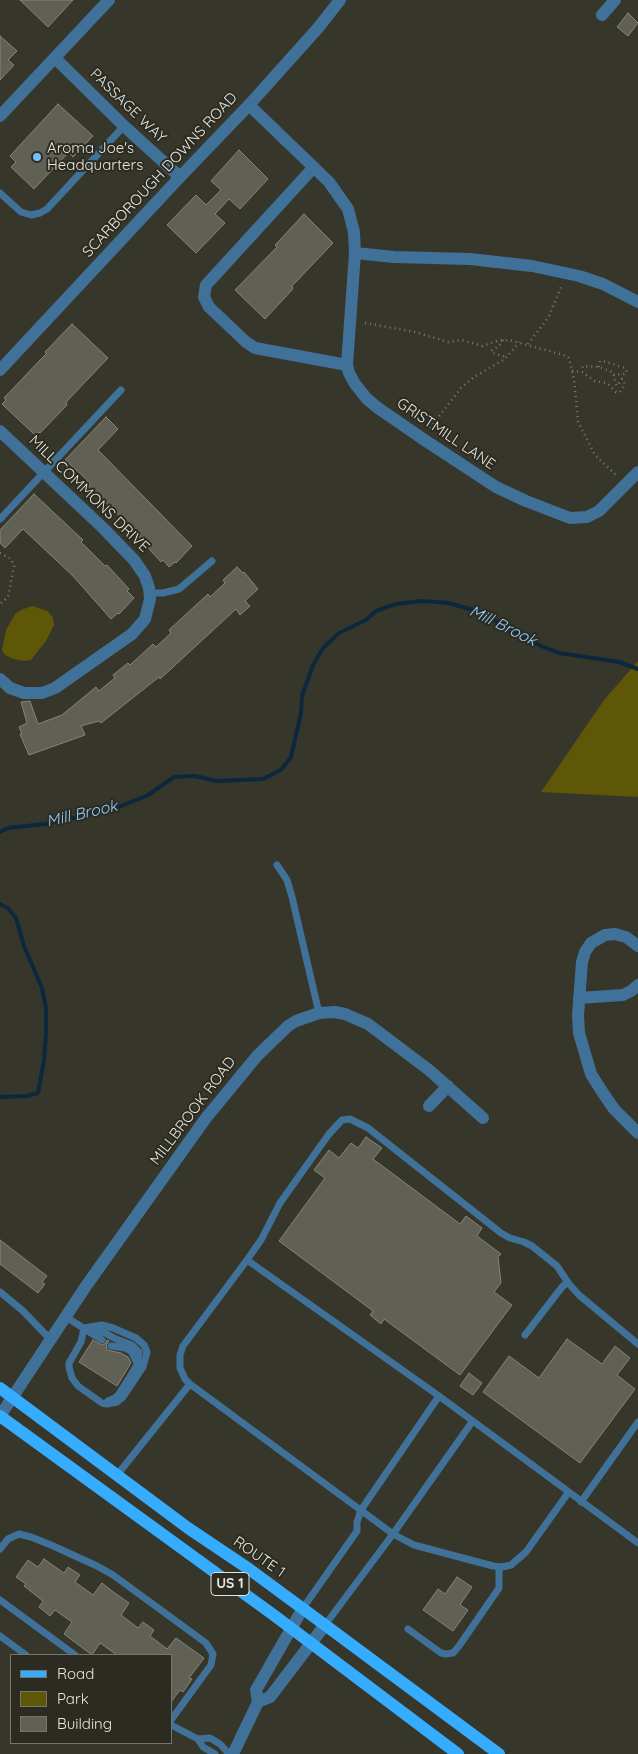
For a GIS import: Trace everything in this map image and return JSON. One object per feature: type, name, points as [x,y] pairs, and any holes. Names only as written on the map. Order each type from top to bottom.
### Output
[{"type":"main road","name":"ROUTE 1","points":[[0,1388],[188,1528],[325,1624],[499,1754]]},
{"type":"main road","name":"US 1","points":[[0,1416],[312,1644],[458,1754]]},
{"type":"street","points":[[0,116],[109,0]]},
{"type":"street","name":"SCARBOROUGH DOWNS ROAD","points":[[0,370],[249,105],[318,28],[340,0]]},
{"type":"street","points":[[602,15],[615,0]]},
{"type":"street","name":"PASSAGE WAY","points":[[55,58],[124,126],[180,177]]},
{"type":"street","points":[[249,105],[314,167],[338,192],[348,209],[354,232],[355,254],[347,365],[255,348],[246,342],[209,307],[204,297],[206,285],[314,167]]},
{"type":"street","points":[[355,254],[470,259],[539,267],[579,276],[603,284],[638,302]]},
{"type":"street","name":"GRISTMILL LANE","points":[[347,365],[348,373],[355,384],[378,408],[496,487],[559,515],[578,519],[599,511],[638,472]]},
{"type":"street","name":"MILL COMMONS DRIVE","points":[[0,430],[134,560],[146,576],[150,593]]},
{"type":"street","points":[[0,679],[10,688],[24,693],[42,693],[55,688],[132,634],[142,623],[147,613],[150,593]]},
{"type":"street","points":[[638,946],[626,937],[616,934],[600,937],[591,943],[583,956],[579,998],[579,1033],[592,1074],[602,1093],[614,1109],[638,1133]]},
{"type":"street","points":[[579,998],[623,995],[638,985]]},
{"type":"street","name":"MILLBROOK ROAD","points":[[0,1416],[122,1234],[206,1118],[257,1056],[288,1026],[303,1017],[319,1013],[345,1014],[368,1024],[395,1042],[483,1118]]},
{"type":"street","points":[[429,1106],[448,1086]]},
{"type":"street","points":[[233,1754],[258,1702],[256,1690],[303,1608]]},
{"type":"street","points":[[258,1702],[270,1697],[312,1644],[325,1624]]},
{"type":"lane","points":[[0,193],[22,212],[31,216],[40,214],[47,209],[124,126]]},
{"type":"lane","points":[[0,519],[121,390]]},
{"type":"lane","points":[[150,593],[170,592],[179,589],[212,561]]},
{"type":"lane","points":[[277,865],[287,880],[292,897],[319,1013]]},
{"type":"lane","points":[[568,1493],[526,1552],[511,1565],[499,1567],[414,1545],[393,1534],[190,1384],[185,1379],[180,1368],[180,1355],[183,1346],[261,1240],[285,1196],[329,1134],[342,1120],[350,1119],[368,1128],[502,1233],[532,1246],[557,1266],[579,1295],[638,1344]]},
{"type":"lane","points":[[247,1260],[439,1396],[638,1544]]},
{"type":"lane","points":[[525,1335],[562,1287],[568,1282]]},
{"type":"lane","points":[[0,1292],[24,1311],[51,1340]]},
{"type":"lane","points":[[66,1317],[102,1340]]},
{"type":"lane","points":[[102,1325],[114,1328],[140,1340],[147,1352],[143,1367],[123,1397],[113,1404],[102,1403],[78,1386],[70,1373],[69,1363],[81,1342],[84,1328],[102,1325]]},
{"type":"lane","points":[[84,1328],[103,1332],[132,1345],[139,1352],[137,1365],[116,1398],[102,1403]]},
{"type":"lane","points":[[111,1346],[131,1351],[136,1358],[137,1365]]},
{"type":"lane","points":[[117,1475],[190,1384]]},
{"type":"lane","points":[[303,1608],[357,1531],[357,1522],[361,1510],[439,1396]]},
{"type":"lane","points":[[325,1624],[393,1534],[472,1422]]},
{"type":"lane","points":[[581,1502],[638,1422]]},
{"type":"lane","points":[[0,1549],[11,1537],[19,1534],[51,1545],[97,1566],[134,1590],[209,1646],[213,1654],[209,1670],[172,1719]]},
{"type":"lane","points":[[408,1629],[441,1653],[453,1652],[499,1588],[499,1567]]},
{"type":"lane","points":[[0,1600],[74,1654]]},
{"type":"lane","points":[[0,1636],[25,1654]]},
{"type":"lane","points":[[172,1726],[198,1739],[203,1747],[214,1754]]},
{"type":"lane","points":[[198,1739],[210,1738],[220,1744],[229,1754]]},
{"type":"path","points":[[529,344],[548,318],[556,296],[563,284]]},
{"type":"path","points":[[366,323],[415,332],[448,342],[462,340],[482,346],[503,340],[519,342],[567,356],[570,358],[577,397],[578,422],[591,449],[599,460],[620,479]]},
{"type":"path","points":[[503,340],[500,346],[491,351],[507,357]]},
{"type":"path","points":[[430,428],[454,395],[468,381],[507,357],[519,342]]},
{"type":"path","points":[[581,372],[583,366],[599,367],[613,375],[627,372],[625,368],[603,361],[600,361],[599,367]]},
{"type":"path","points":[[572,371],[581,372],[595,381],[607,384],[616,392],[620,392],[624,387],[624,381],[620,380],[619,386],[617,386],[614,383],[613,375]]},
{"type":"path","points":[[0,553],[11,559],[14,566],[11,590],[7,599],[0,604]]},
{"type":"green space","points":[[32,606],[48,611],[53,618],[54,625],[46,641],[31,660],[13,659],[5,655],[2,650],[6,630],[15,614]]},
{"type":"green space","points":[[638,661],[638,797],[541,792],[604,700]]},
{"type":"building","points":[[20,0],[73,0],[48,27]]},
{"type":"building","points":[[628,13],[638,23],[628,36],[617,27]]},
{"type":"building","points":[[0,36],[17,51],[8,60],[14,65],[0,80]]},
{"type":"building","points":[[58,104],[93,136],[73,157],[69,152],[34,189],[11,167],[16,162],[10,156]]},
{"type":"building","points":[[239,150],[268,179],[240,209],[229,199],[215,214],[225,223],[196,253],[167,225],[196,195],[206,205],[221,190],[211,181]]},
{"type":"building","points":[[304,214],[333,243],[292,286],[291,291],[265,319],[235,290],[277,247],[275,245]]},
{"type":"building","points":[[72,324],[108,358],[68,400],[67,405],[40,433],[35,435],[2,404],[6,400],[4,398]]},
{"type":"building","points":[[106,417],[118,429],[98,450],[192,546],[176,563],[169,567],[163,560],[161,562],[139,538],[140,536],[134,529],[88,487],[90,485],[84,477],[65,460]]},
{"type":"building","points":[[34,494],[83,540],[81,542],[105,566],[107,565],[129,589],[127,591],[134,598],[119,614],[111,619],[73,576],[23,529],[5,548],[0,543],[0,530]]},
{"type":"building","points":[[237,567],[244,572],[258,589],[245,601],[250,606],[240,615],[236,609],[160,679],[159,677],[101,723],[99,721],[81,726],[85,735],[29,755],[20,734],[22,734],[19,727],[27,723],[21,702],[30,701],[38,724],[62,715],[96,687],[99,691],[115,678],[113,675],[128,663],[130,665],[153,644],[156,647],[171,633],[169,630],[208,594],[210,597],[225,583],[223,580]]},
{"type":"building","points":[[366,1137],[382,1148],[373,1159],[460,1224],[466,1216],[482,1228],[477,1236],[501,1254],[498,1257],[501,1283],[494,1292],[512,1305],[460,1375],[384,1319],[381,1324],[370,1315],[373,1311],[279,1241],[325,1178],[314,1170],[329,1150],[339,1158],[351,1143],[358,1148]]},
{"type":"building","points":[[0,1240],[47,1276],[42,1282],[45,1284],[38,1293],[0,1264]]},
{"type":"building","points":[[567,1339],[602,1364],[615,1346],[630,1358],[617,1375],[635,1389],[580,1463],[483,1392],[509,1356],[539,1378]]},
{"type":"building","points":[[93,1340],[102,1345],[107,1340],[109,1341],[106,1345],[107,1350],[121,1353],[128,1357],[131,1363],[117,1386],[79,1362]]},
{"type":"building","points":[[469,1373],[482,1383],[473,1395],[460,1386]]},
{"type":"building","points":[[44,1559],[64,1573],[68,1567],[80,1575],[75,1582],[93,1595],[102,1583],[129,1603],[121,1615],[138,1628],[143,1622],[154,1630],[150,1636],[167,1649],[176,1638],[204,1658],[189,1678],[192,1679],[183,1692],[180,1690],[172,1701],[172,1654],[116,1654],[100,1643],[93,1654],[91,1654],[64,1634],[72,1622],[55,1610],[50,1616],[39,1607],[43,1601],[16,1577],[28,1560],[38,1567]]},
{"type":"building","points":[[457,1577],[472,1587],[460,1605],[468,1610],[453,1631],[423,1610],[438,1589],[445,1594]]},
{"type":"waterway","name":"Mill Brook","points":[[0,832],[8,828],[45,824],[112,810],[148,795],[174,777],[195,776],[217,781],[263,779],[281,770],[291,757],[301,713],[302,696],[313,665],[323,648],[339,633],[366,620],[376,611],[396,604],[422,601],[449,603],[483,613],[510,630],[559,653],[619,662],[638,669]]},
{"type":"waterway","name":"Mill Brook","points":[[0,904],[8,908],[16,918],[24,946],[42,988],[46,1008],[44,1060],[38,1093],[27,1096],[0,1097]]},
{"type":"place","name":"Aroma Joe's Headquarters","points":[[37,157]]}]
